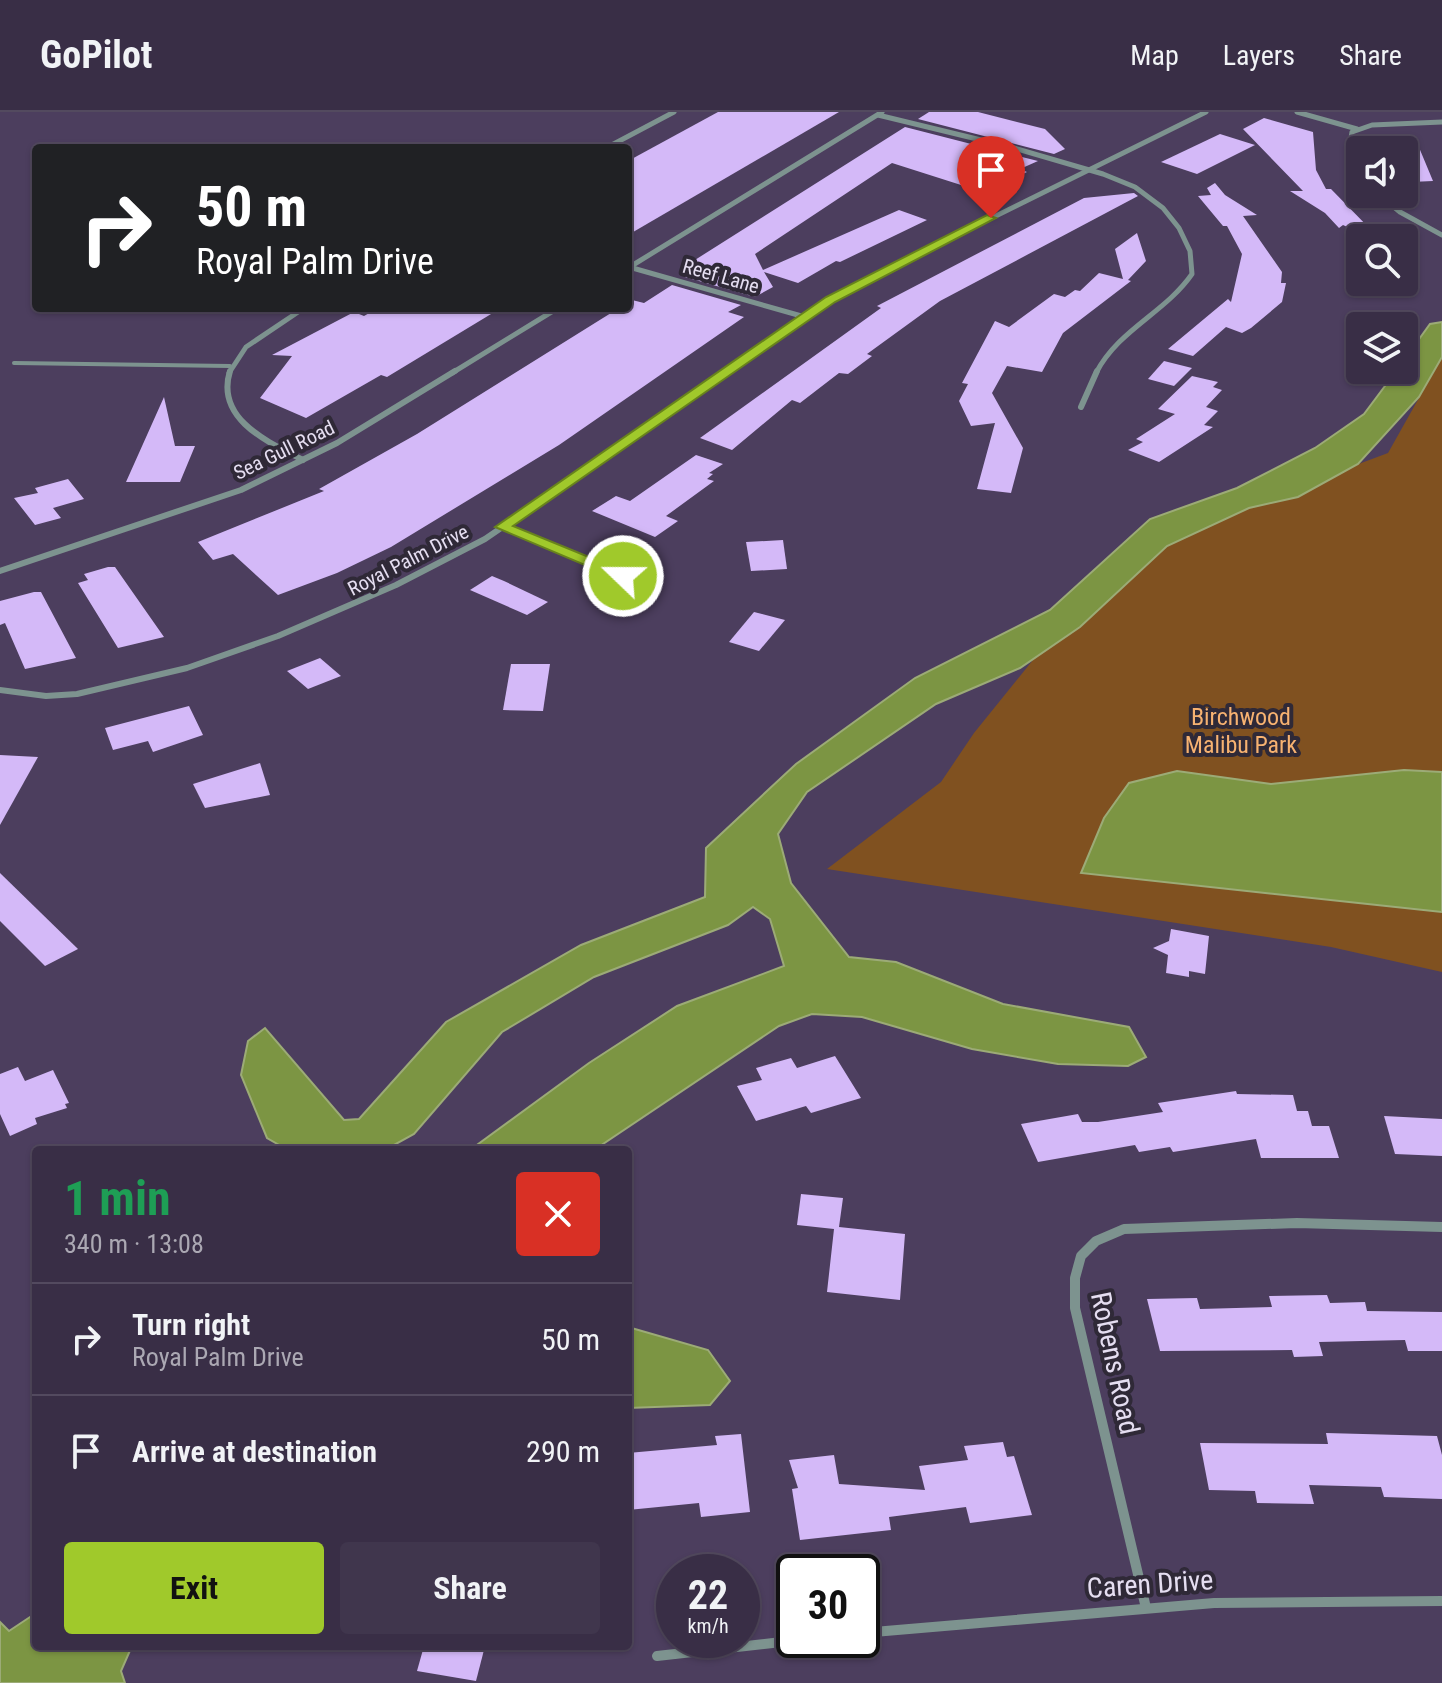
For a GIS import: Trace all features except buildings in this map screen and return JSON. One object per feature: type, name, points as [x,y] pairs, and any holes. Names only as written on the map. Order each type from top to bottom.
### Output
[{"type":"street","points":[[614,144],[674,112]]},
{"type":"street","name":"Royal Palm Drive","points":[[0,690],[46,696],[77,694],[187,668],[335,614],[503,527],[854,286],[1206,112]]},
{"type":"street","points":[[1297,112],[1357,129],[1442,122]]},
{"type":"street","points":[[632,265],[881,113],[1090,170],[1129,184],[1154,199],[1178,227],[1194,263],[1185,286],[1121,338],[1105,356],[1081,407]]},
{"type":"street","points":[[1349,136],[1357,129]]},
{"type":"street","points":[[1395,208],[1442,235]]},
{"type":"street","name":"Reef Lane","points":[[632,268],[805,317]]},
{"type":"street","points":[[298,312],[250,342],[230,366],[225,393],[236,419],[268,444],[303,460]]},
{"type":"street","name":"Sea Gull Road","points":[[0,571],[202,505],[303,460],[337,443],[551,312]]},
{"type":"street","points":[[503,527],[623,576]]},
{"type":"street","name":"Robens Road","points":[[1146,1608],[1075,1308],[1073,1274],[1088,1245],[1102,1236],[1124,1229],[1297,1223],[1442,1227]]},
{"type":"street","name":"Caren Drive","points":[[880,1631],[1146,1608],[1319,1600],[1442,1601]]},
{"type":"lane","points":[[14,363],[230,366]]},
{"type":"green space","name":"Birchwood Malibu Park","points":[[1442,357],[1442,972],[1331,947],[827,869],[941,782],[974,733],[1092,587],[1172,534],[1388,453]]},
{"type":"shaded area","points":[[1442,322],[1442,357],[1419,397],[1358,464],[1298,497],[1249,508],[1167,546],[1080,627],[1020,668],[936,704],[807,792],[778,834],[791,883],[849,957],[896,962],[1003,1004],[1129,1027],[1146,1057],[1128,1066],[1058,1064],[972,1049],[862,1017],[812,1014],[779,1026],[600,1146],[475,1146],[589,1063],[677,1006],[784,966],[770,919],[753,907],[728,925],[594,977],[502,1032],[414,1134],[392,1146],[281,1146],[267,1138],[241,1075],[248,1041],[265,1028],[344,1120],[359,1119],[446,1022],[581,945],[705,897],[706,848],[796,764],[915,678],[1050,610],[1150,519],[1237,488],[1315,448],[1364,414],[1386,384],[1418,384],[1418,341],[1430,324]]},
{"type":"shaded area","points":[[1404,770],[1442,772],[1442,912],[1081,873],[1104,818],[1129,783],[1177,771],[1271,784]]},
{"type":"shaded area","points":[[632,1328],[708,1350],[730,1381],[710,1405],[632,1408]]},
{"type":"shaded area","points":[[32,1616],[32,1650],[130,1650],[121,1671],[125,1683],[0,1683],[0,1622],[9,1631]]},
{"type":"route","points":[[623,576],[503,527],[831,299],[991,218]]}]
